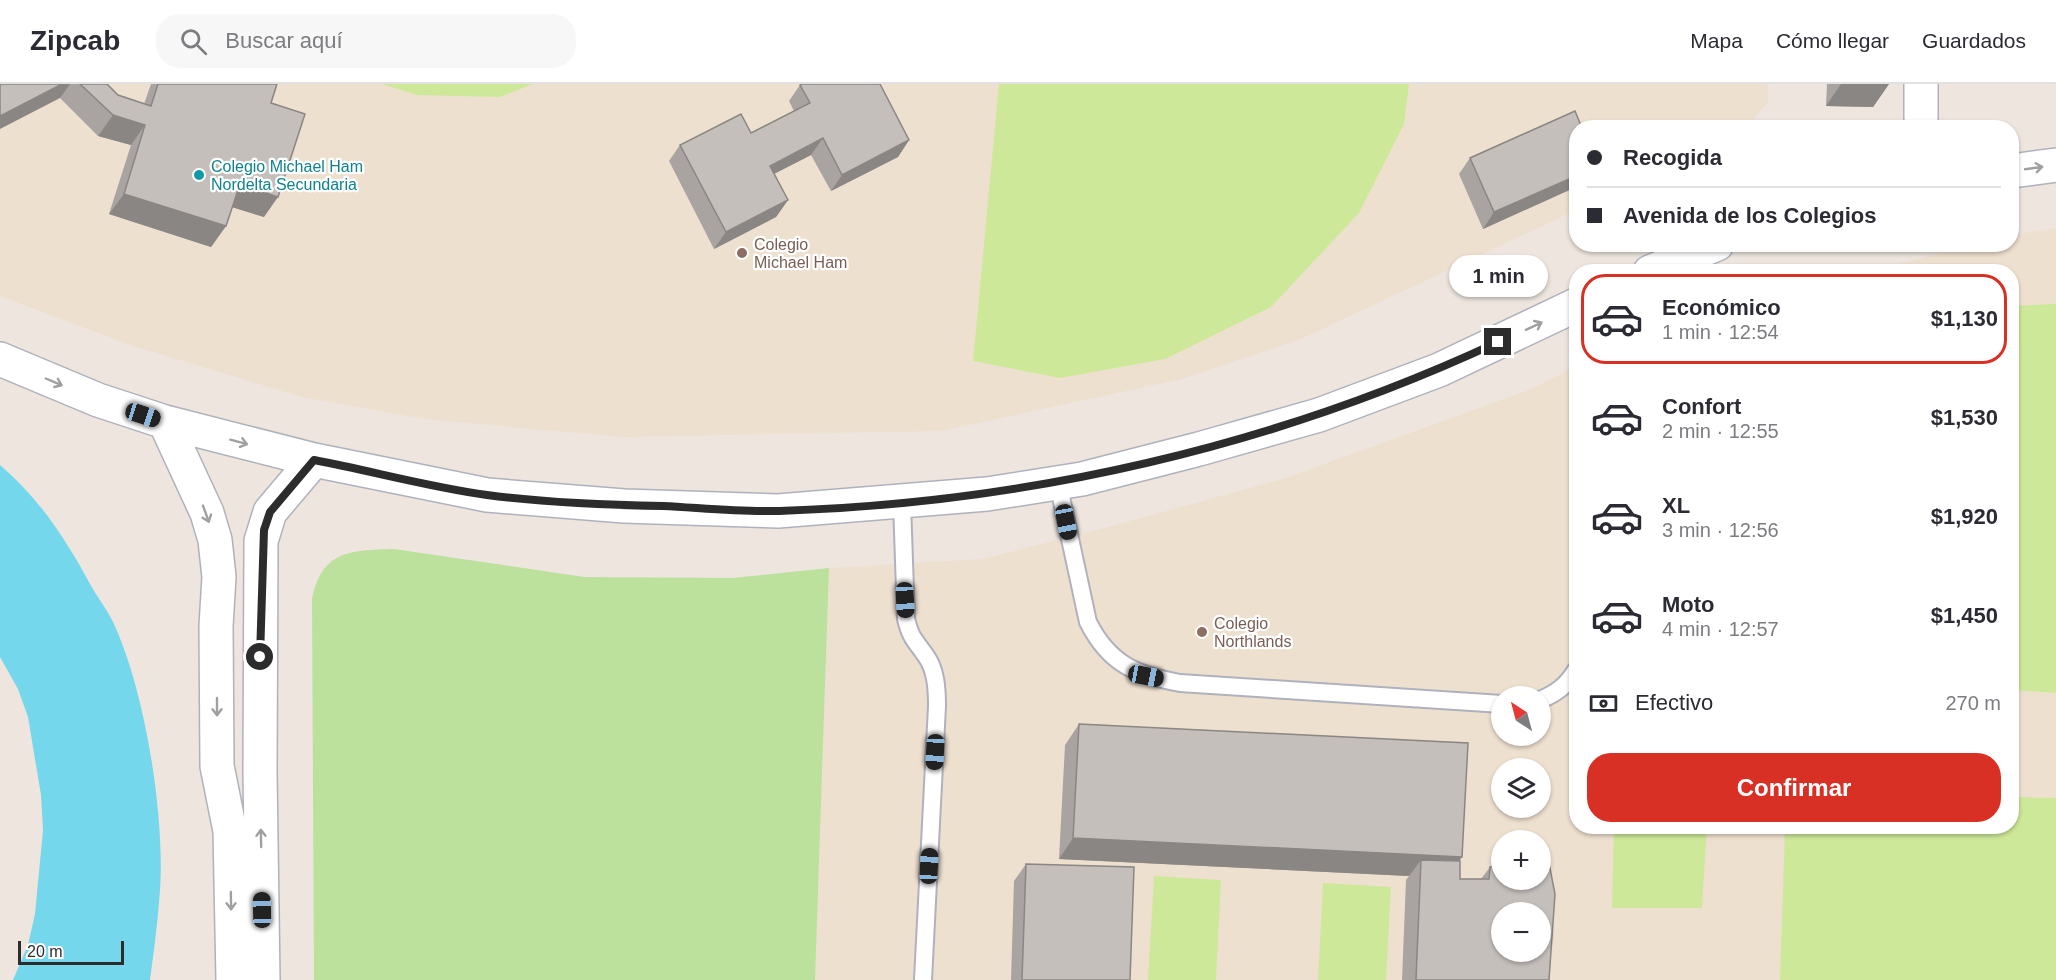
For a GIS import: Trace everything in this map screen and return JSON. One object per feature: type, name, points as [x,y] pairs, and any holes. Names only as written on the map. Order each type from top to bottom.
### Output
[{"type":"street","points":[[1921,84],[1921,118]]},
{"type":"street","points":[[2019,170],[2056,165]]},
{"type":"street","points":[[1669,264],[1698,252]]},
{"type":"street","points":[[0,359],[98,400],[165,422],[314,460],[487,495],[624,506],[778,511],[902,503],[987,494],[1058,483],[1199,449],[1319,415],[1439,370],[1569,309]]},
{"type":"street","points":[[165,422],[207,513],[215,540],[219,577],[216,626],[217,766],[230,831],[232,980]]},
{"type":"street","points":[[263,980],[260,771],[261,541],[270,512],[314,460]]},
{"type":"lane","points":[[1058,483],[1088,622],[1098,643],[1117,660],[1146,676],[1180,683],[1491,703]]},
{"type":"lane","points":[[902,503],[906,619],[911,638],[928,657],[936,682],[937,698],[923,980]]},
{"type":"lane","points":[[1551,696],[1569,680]]},
{"type":"shaded area","name":"Colegio Michael Ham","points":[[0,84],[1768,84],[1768,102],[1752,120],[1569,120],[1569,213],[1301,339],[1182,379],[941,431],[622,437],[424,419],[302,397],[133,346],[0,296]]},
{"type":"shaded area","name":"Colegio Northlands","points":[[2056,228],[2056,980],[815,980],[829,568],[982,559],[1101,529],[1283,479],[1534,388],[1569,370],[1569,834],[2019,834],[2019,264],[1896,264],[1947,252],[2019,252],[2019,234]]},
{"type":"green space","points":[[382,84],[533,84],[500,97],[417,95]]},
{"type":"green space","points":[[999,84],[1409,84],[1404,124],[1359,213],[1271,307],[1165,359],[1060,378],[973,361]]},
{"type":"green space","points":[[2056,304],[2056,693],[2019,690],[2019,306]]},
{"type":"green space","points":[[394,549],[584,577],[733,578],[829,568],[815,980],[314,980],[312,600],[322,572],[340,556],[364,550]]},
{"type":"green space","points":[[2019,797],[2056,798],[2056,980],[1780,980],[1785,834],[2019,834]]},
{"type":"green space","points":[[1614,834],[1707,834],[1702,908],[1612,908]]},
{"type":"green space","points":[[1154,876],[1221,880],[1216,980],[1148,980]]},
{"type":"green space","points":[[1323,883],[1391,887],[1386,980],[1318,980]]},
{"type":"water","points":[[0,465],[39,505],[71,551],[113,622],[135,682],[156,790],[161,860],[157,924],[150,980],[13,980],[28,945],[35,914],[43,830],[41,795],[28,717],[18,689],[0,657]]},
{"type":"building","points":[[0,84],[62,84],[0,116]]},
{"type":"building","name":"Colegio Michael Ham Nordelta Secundaria","points":[[80,84],[107,84],[118,95],[151,106],[158,84],[277,84],[271,103],[305,114],[278,197],[240,184],[226,226],[124,194],[145,125],[113,115]]},
{"type":"building","points":[[880,84],[909,140],[842,175],[823,138],[770,166],[788,200],[726,232],[680,145],[741,114],[751,133],[810,103],[800,85]]},
{"type":"building","points":[[1575,111],[1579,120],[1569,120],[1569,179],[1494,212],[1470,158]]},
{"type":"building","points":[[1079,724],[1468,743],[1462,857],[1073,838]]},
{"type":"building","points":[[1421,860],[1460,861],[1460,879],[1489,879],[1490,867],[1491,890],[1551,890],[1551,874],[1555,894],[1551,951],[1551,902],[1491,902],[1491,962],[1550,962],[1549,980],[1416,980]]},
{"type":"building","points":[[1026,864],[1134,867],[1130,980],[1022,980]]},
{"type":"place","name":"Colegio Michael Ham Nordelta Secundaria","points":[[199,175]]},
{"type":"place","name":"Colegio Michael Ham","points":[[742,253]]},
{"type":"place","name":"Colegio Northlands","points":[[1202,632]]},
{"type":"route","points":[[260,657],[261,541],[264,530],[270,512],[314,460],[487,495],[624,506],[778,511],[902,503],[987,494],[1082,479],[1199,449],[1319,415],[1439,370],[1498,342]]}]
